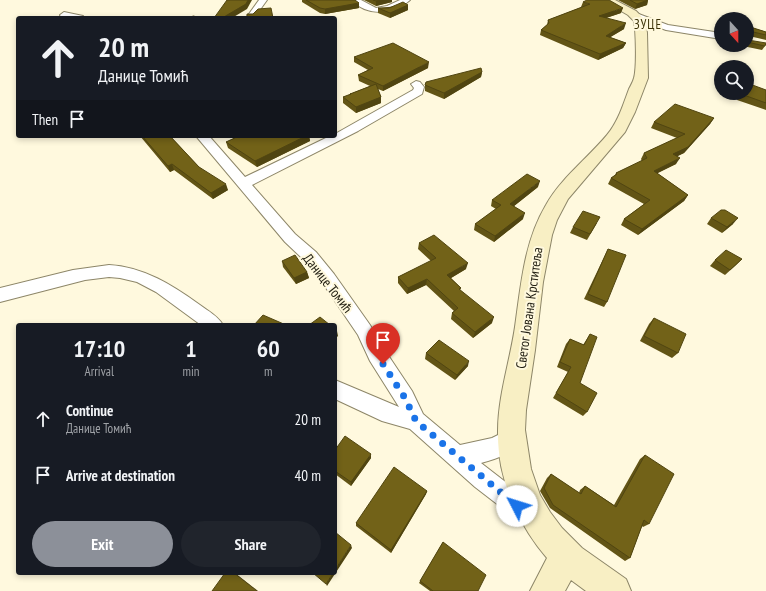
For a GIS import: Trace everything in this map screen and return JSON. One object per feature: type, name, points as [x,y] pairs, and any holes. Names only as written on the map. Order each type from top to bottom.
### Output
[{"type":"street","points":[[251,16],[263,0]]},
{"type":"street","points":[[355,0],[370,9],[376,10],[406,0]]},
{"type":"street","points":[[607,0],[638,23],[714,35]]},
{"type":"street","points":[[64,15],[69,16]]},
{"type":"street","points":[[638,23],[666,27]]},
{"type":"street","name":"Светог Јована Крститеља","points":[[614,591],[566,555],[538,521],[523,494],[513,460],[513,411],[539,240],[549,217],[563,192],[615,136],[627,117],[641,78],[638,23]]},
{"type":"street","points":[[337,136],[366,122],[418,92],[419,87],[416,84]]},
{"type":"street","name":"Данице Томић","points":[[204,138],[290,238],[314,261],[328,278],[364,330],[377,355],[405,398],[416,421],[538,521]]},
{"type":"street","points":[[244,183],[334,138]]},
{"type":"street","points":[[0,295],[87,273],[108,271],[123,272],[143,278],[163,289],[211,323]]},
{"type":"street","points":[[337,390],[389,414],[416,421]]},
{"type":"street","points":[[457,456],[484,452],[502,445],[512,438]]},
{"type":"street","points":[[547,591],[566,555]]},
{"type":"building","points":[[227,0],[248,0],[246,4],[225,16],[215,16]]},
{"type":"building","points":[[306,0],[355,0],[359,3],[325,9],[320,8]]},
{"type":"building","points":[[587,0],[609,0],[623,8],[599,16],[626,23],[606,36],[626,43],[600,54],[541,30],[549,23],[548,20],[590,4],[583,2]]},
{"type":"building","points":[[630,0],[648,0],[637,4]]},
{"type":"building","points":[[403,2],[408,5],[390,13],[378,8],[389,8]]},
{"type":"building","points":[[271,8],[273,16],[247,16],[247,14],[253,14],[258,9]]},
{"type":"building","points":[[754,28],[766,32],[766,35],[754,32]]},
{"type":"building","points":[[754,41],[766,43],[765,46],[754,44]]},
{"type":"building","points":[[393,43],[429,62],[383,86],[358,75],[373,68],[354,57]]},
{"type":"building","points":[[481,68],[482,72],[444,93],[425,85],[426,82]]},
{"type":"building","points":[[376,84],[381,97],[356,107],[343,97],[350,94]]},
{"type":"building","points":[[754,86],[766,90],[766,103],[754,99]]},
{"type":"building","points":[[675,104],[714,118],[688,147],[673,154],[680,158],[654,171],[688,195],[642,229],[624,219],[650,200],[611,178],[617,174],[616,173],[647,158],[644,153],[685,134],[654,122]]},
{"type":"building","points":[[144,138],[172,138],[199,167],[226,184],[211,193],[172,164],[168,166]]},
{"type":"building","points":[[235,138],[302,138],[255,161],[226,142]]},
{"type":"building","points":[[527,174],[540,181],[510,204],[525,213],[495,236],[475,224],[501,205],[492,200]]},
{"type":"building","points":[[721,210],[725,210],[738,218],[727,227],[711,218]]},
{"type":"building","points":[[583,211],[600,217],[590,234],[573,227]]},
{"type":"building","points":[[434,235],[468,263],[447,275],[461,288],[459,289],[494,317],[475,332],[452,313],[458,308],[427,279],[408,288],[398,277],[436,258],[419,243]]},
{"type":"building","points":[[608,249],[626,255],[607,302],[588,294]]},
{"type":"building","points":[[726,250],[742,259],[730,270],[715,260]]},
{"type":"building","points":[[295,255],[307,272],[294,278],[282,261]]},
{"type":"building","points":[[263,315],[281,323],[256,323]]},
{"type":"building","points":[[320,317],[328,323],[312,323]]},
{"type":"building","points":[[654,318],[686,334],[678,353],[644,336]]},
{"type":"building","points":[[590,334],[597,337],[580,383],[597,393],[587,412],[556,393],[571,367],[560,362],[570,339],[584,345]]},
{"type":"building","points":[[439,340],[469,361],[457,375],[426,353]]},
{"type":"building","points":[[345,436],[371,454],[351,482],[337,472],[337,447]]},
{"type":"building","points":[[645,455],[674,474],[649,524],[644,520],[630,558],[553,505],[544,488],[551,474],[581,494],[585,486],[616,507]]},
{"type":"building","points":[[394,467],[427,491],[391,550],[356,523]]},
{"type":"building","points":[[337,534],[351,545],[337,567]]},
{"type":"building","points":[[443,542],[486,575],[478,591],[433,591],[420,581]]},
{"type":"building","points":[[224,575],[237,575],[257,591],[212,591]]},
{"type":"building","points":[[315,575],[332,575],[326,584]]},
{"type":"district","name":"ЗУЦЕ","points":[[648,24]]},
{"type":"route","points":[[383,364],[405,398],[416,421],[517,506]]}]
